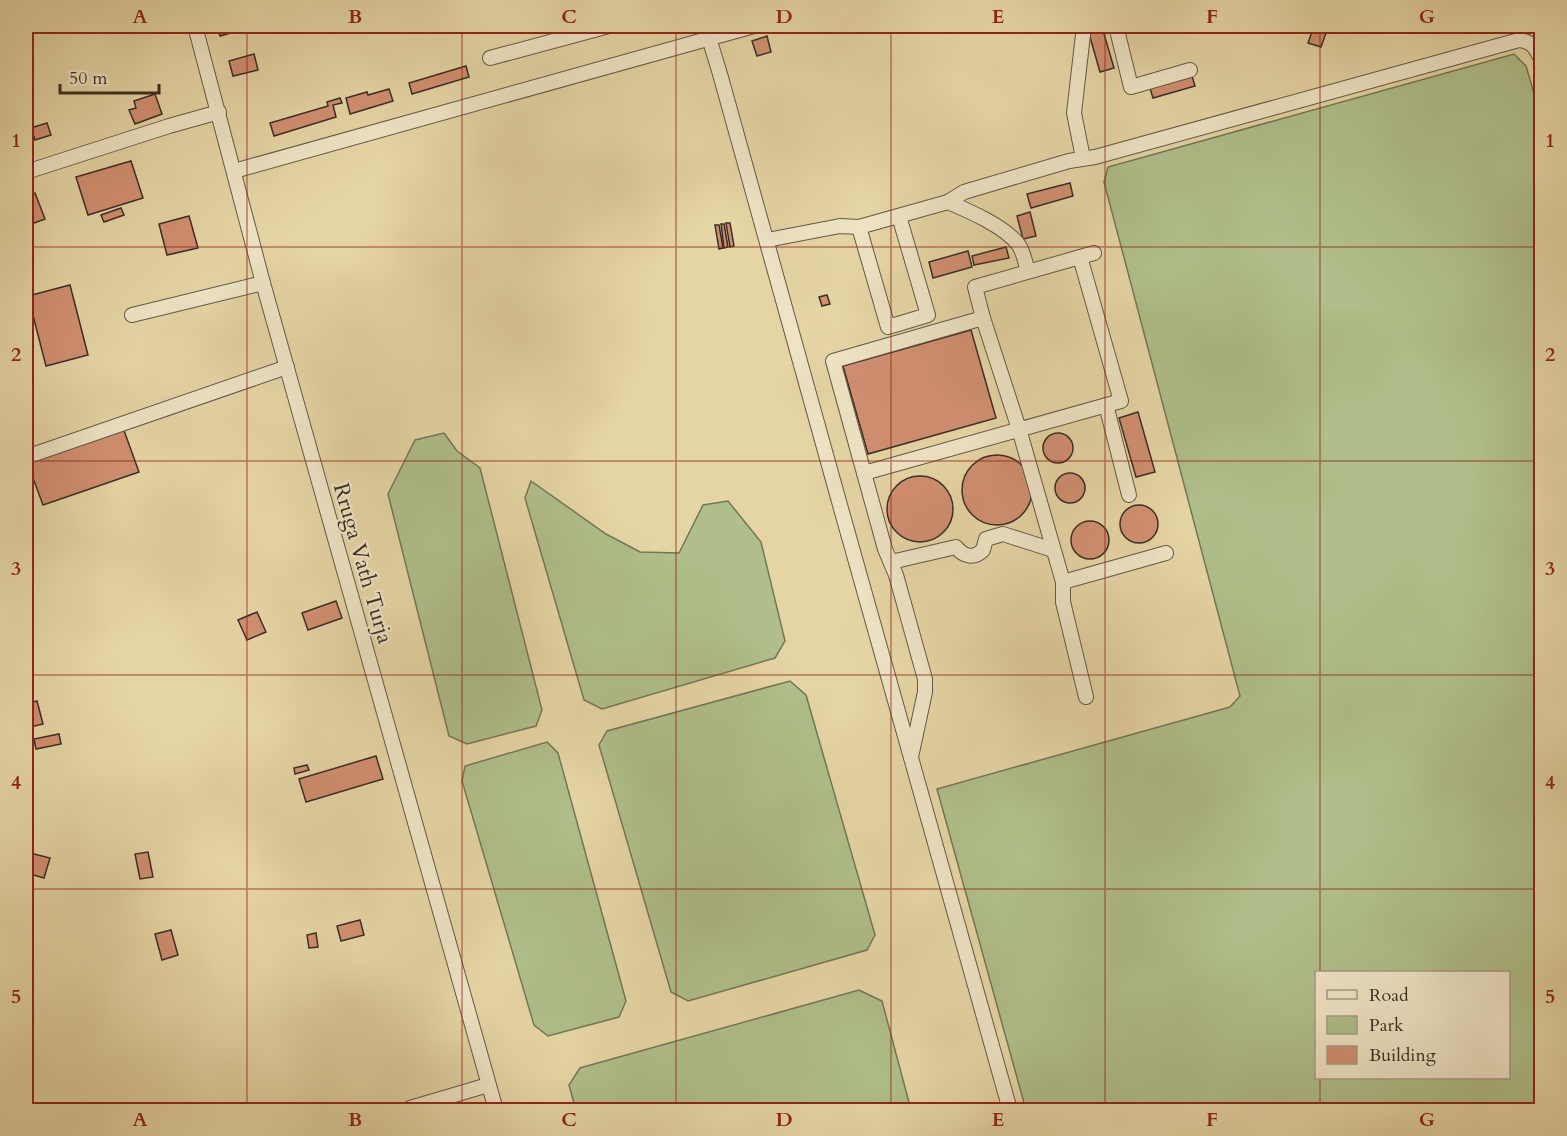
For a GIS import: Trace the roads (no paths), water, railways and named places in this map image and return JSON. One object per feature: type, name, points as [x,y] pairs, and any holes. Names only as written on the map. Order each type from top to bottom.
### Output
[{"type":"street","name":"Rruga Vath Turja","points":[[195,26],[263,283],[496,1110]]},
{"type":"street","points":[[490,58],[609,26]]},
{"type":"street","points":[[234,171],[754,26]]},
{"type":"street","points":[[1083,158],[1074,113],[1084,26]]},
{"type":"street","points":[[1116,26],[1131,87],[1190,70]]},
{"type":"street","points":[[709,38],[1010,1110]]},
{"type":"street","points":[[767,240],[840,226],[859,227],[948,202],[964,192],[1069,161],[1095,157],[1518,40],[1527,41],[1534,46],[1542,62]]},
{"type":"street","points":[[26,172],[219,112]]},
{"type":"street","points":[[948,202],[977,215],[1000,229],[1018,244],[1028,271]]},
{"type":"street","points":[[859,227],[888,327],[928,315],[899,216]]},
{"type":"street","points":[[1086,697],[1063,602],[1063,582],[975,287],[1094,253]]},
{"type":"street","points":[[864,472],[1121,401],[1080,257]]},
{"type":"street","points":[[132,315],[263,283]]},
{"type":"street","points":[[910,759],[925,692],[925,679],[896,575],[885,549],[833,361],[983,318]]},
{"type":"street","points":[[26,457],[287,367]]},
{"type":"street","points":[[1106,405],[1130,495]]},
{"type":"street","points":[[891,562],[956,547],[964,555],[975,556],[983,550],[986,538],[1003,534],[1053,550]]},
{"type":"street","points":[[1063,582],[1166,553]]},
{"type":"street","points":[[410,1108],[488,1085]]}]
